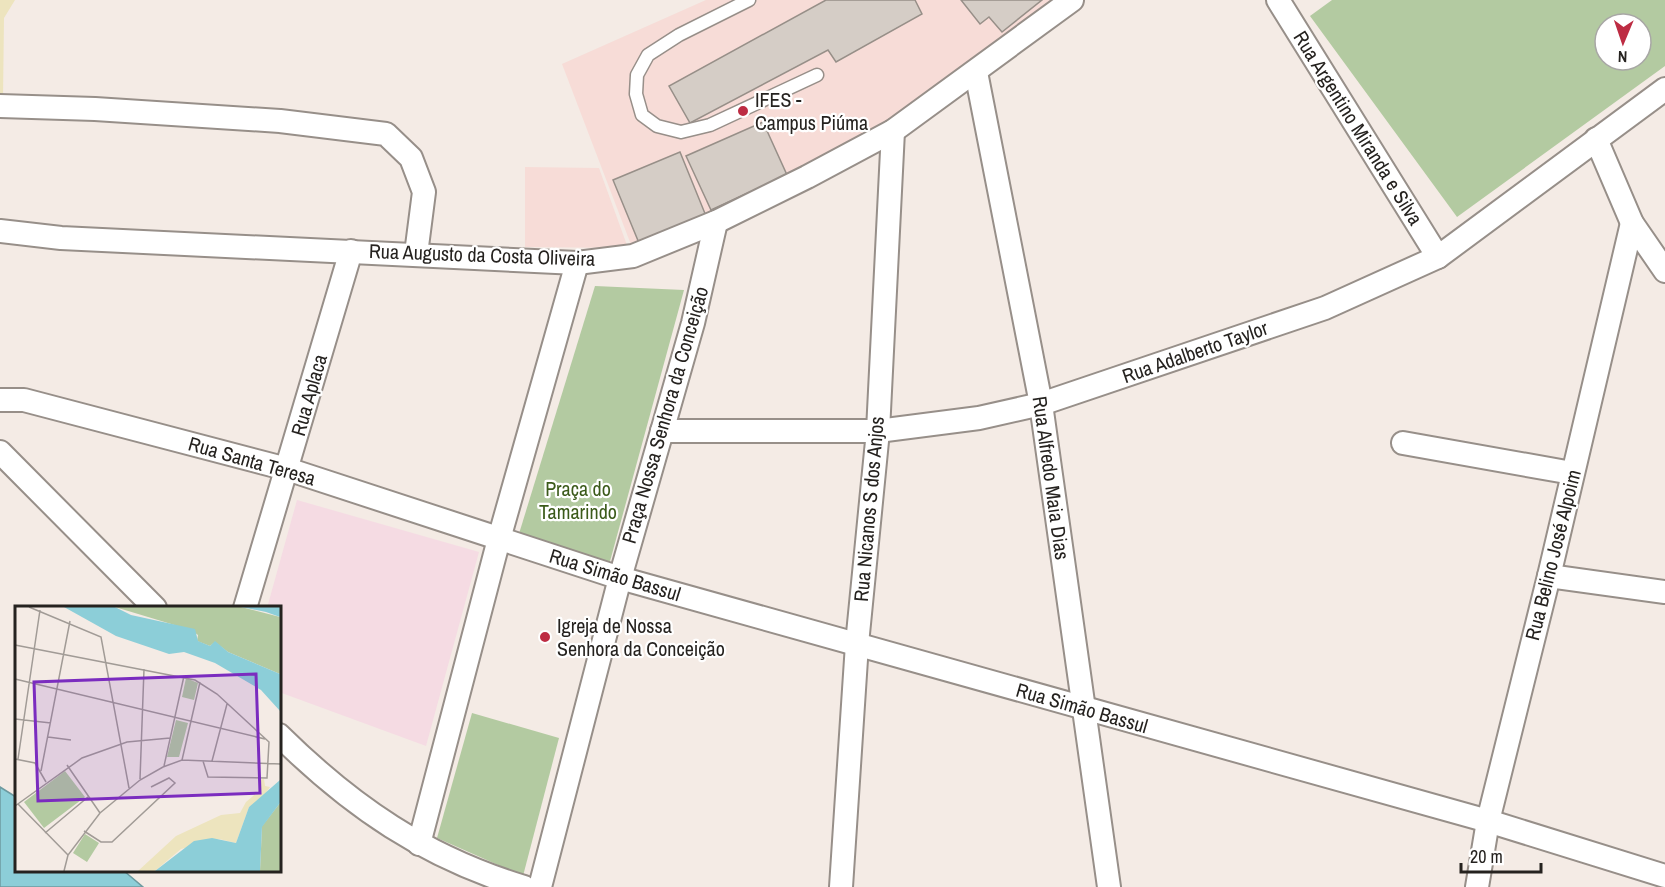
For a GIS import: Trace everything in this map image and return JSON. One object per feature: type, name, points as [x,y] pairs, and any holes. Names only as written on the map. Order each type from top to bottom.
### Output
[{"type":"street","name":"Rua Augusto da Costa Oliveira","points":[[0,231],[61,238],[577,262],[633,256],[716,222],[893,131],[1072,0]]},
{"type":"street","name":"Rua Argentino Miranda e Silva","points":[[1287,4],[1438,257]]},
{"type":"street","name":"Rua Alfredo Maia Dias","points":[[976,72],[1041,404],[1108,887]]},
{"type":"street","name":"Rua Adalberto Taylor","points":[[662,432],[878,431],[970,420],[1041,404],[1325,308],[1438,257],[1665,89]]},
{"type":"street","points":[[0,106],[280,120],[386,134],[411,158],[424,192],[416,254]]},
{"type":"street","name":"Rua Nicanos S dos Anjos","points":[[841,887],[856,644],[878,431],[893,131]]},
{"type":"street","points":[[1596,139],[1632,223],[1665,271]]},
{"type":"street","name":"Praça Nossa Senhora da Conceição","points":[[540,887],[620,578],[693,323],[716,222]]},
{"type":"street","name":"Rua Belino José Alpoim","points":[[1477,887],[1488,821],[1549,576],[1632,223]]},
{"type":"street","name":"Rua Aplaca","points":[[245,606],[351,251]]},
{"type":"street","points":[[419,844],[499,539],[577,262]]},
{"type":"street","name":"Rua Santa Teresa","points":[[0,400],[24,400],[287,469],[499,539]]},
{"type":"street","points":[[1403,443],[1572,472]]},
{"type":"street","points":[[0,452],[153,606]]},
{"type":"street","name":"Rua Simão Bassul","points":[[499,539],[620,578],[1488,821],[1665,876]]},
{"type":"street","points":[[1549,576],[1665,592]]},
{"type":"street","points":[[280,736],[361,808],[419,844],[494,878],[524,887]]},
{"type":"lane","points":[[749,0],[680,35],[648,55],[637,75],[636,94],[642,115],[657,126],[681,132],[710,125],[817,75]]},
{"type":"shaded area","name":"IFES - Campus Piúma","points":[[706,0],[1053,0],[957,77],[853,144],[633,250],[562,64]]},
{"type":"shaded area","points":[[525,167],[599,168],[628,248],[525,247]]},
{"type":"shaded area","points":[[297,500],[479,552],[426,746],[280,692],[280,606],[268,606]]},
{"type":"green space","points":[[1332,0],[1665,0],[1665,66],[1457,217],[1310,16]]},
{"type":"green space","name":"Praça do Tamarindo","points":[[595,286],[684,290],[609,565],[518,537]]},
{"type":"green space","points":[[472,713],[559,738],[523,876],[437,838]]},
{"type":"sand","points":[[0,0],[15,0],[4,18],[3,99],[0,100]]},
{"type":"water","points":[[0,787],[15,796],[15,872],[125,872],[143,887],[0,887]]},
{"type":"building","points":[[826,0],[915,0],[922,14],[836,62],[828,50],[690,123],[669,86]]},
{"type":"building","points":[[961,0],[1042,0],[1002,32],[989,17],[980,24]]},
{"type":"building","points":[[763,122],[787,175],[711,210],[686,156]]},
{"type":"building","points":[[680,152],[706,216],[639,243],[613,180]]},
{"type":"place","name":"IFES - Campus Piúma","points":[[743,111]]},
{"type":"place","name":"Igreja de Nossa Senhora da Conceição","points":[[545,637]]}]
